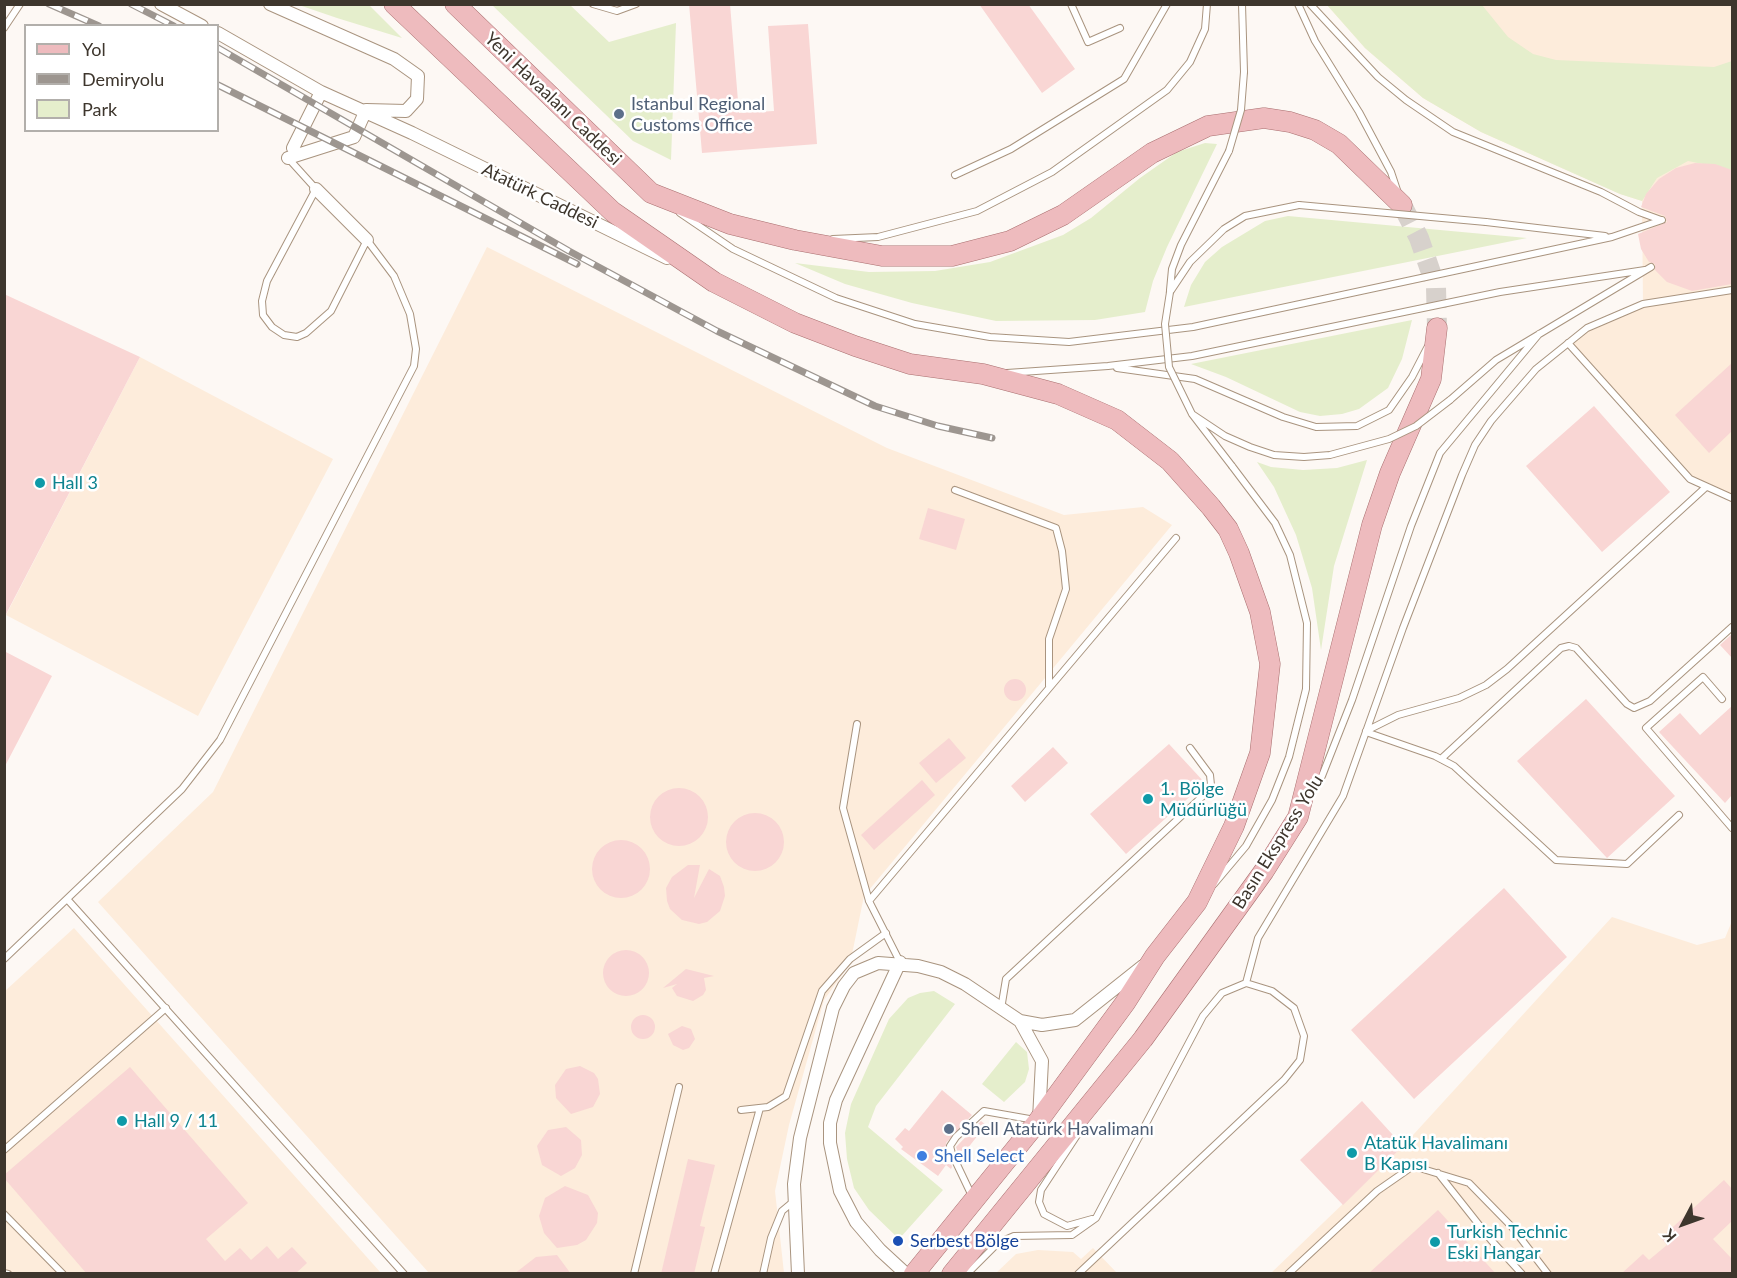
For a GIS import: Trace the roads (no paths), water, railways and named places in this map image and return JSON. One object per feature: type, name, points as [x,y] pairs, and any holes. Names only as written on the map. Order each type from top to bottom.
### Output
[{"type":"main road","points":[[394,4],[613,212],[714,282],[795,323],[855,346],[910,364],[982,374],[1058,394],[1116,420],[1170,460],[1228,528],[1239,553],[1260,612],[1270,664],[1260,753],[1234,826],[1197,902],[1155,956],[1125,1003],[1039,1120],[914,1274]]},
{"type":"main road","name":"Yeni Havaalanı Caddesi","points":[[455,4],[651,193]]},
{"type":"main road","points":[[651,193],[730,224],[795,240],[882,256],[952,256],[1000,244],[1063,215],[1152,153],[1208,126],[1264,118],[1290,122],[1315,130],[1339,144],[1402,205]]},
{"type":"main road","points":[[1298,817],[1372,525],[1390,473],[1431,379],[1437,328]]},
{"type":"main road","name":"Basın Ekspress Yolu","points":[[952,1274],[1102,1087],[1143,1040],[1264,871],[1298,817]]},
{"type":"street","points":[[161,4],[198,24]]},
{"type":"street","name":"Atatürk Caddesi","points":[[270,4],[394,59],[418,76],[417,99],[406,111],[366,110]]},
{"type":"street","name":"Atatürk Caddesi","points":[[219,34],[321,92],[366,110],[714,282]]},
{"type":"street","points":[[291,153],[321,92]]},
{"type":"street","points":[[291,153],[354,137],[366,110]]},
{"type":"street","points":[[316,189],[367,240]]},
{"type":"street","points":[[798,1274],[794,1201],[800,1138],[837,1001],[844,986],[854,973],[878,963],[900,962],[941,972],[965,984],[1020,1021],[1042,1025],[1075,1020],[1155,956]]},
{"type":"street","points":[[900,962],[847,1072],[830,1123],[830,1143],[840,1191],[856,1222],[880,1250],[906,1274]]},
{"type":"street","points":[[1020,1021],[1041,1061],[1039,1120]]},
{"type":"lane","points":[[4,28],[20,4]]},
{"type":"lane","points":[[593,4],[617,11],[636,4]]},
{"type":"lane","points":[[1071,4],[1088,42],[1119,28]]},
{"type":"lane","points":[[955,176],[1011,149],[1124,79],[1167,4]]},
{"type":"lane","points":[[795,240],[878,237],[911,229],[977,211],[1052,172],[1167,90],[1190,62],[1205,29],[1207,4]]},
{"type":"lane","points":[[1197,902],[1246,846],[1272,800],[1289,757],[1306,689],[1307,622],[1290,555],[1275,523],[1192,414],[1169,367],[1165,324],[1172,269],[1181,245],[1229,151],[1241,110],[1244,72],[1242,4]]},
{"type":"lane","points":[[1298,4],[1315,41],[1359,112],[1391,172],[1402,205]]},
{"type":"lane","points":[[651,193],[733,249],[836,298],[915,324],[990,337],[1069,342],[1193,327],[1612,237],[1662,220],[1639,212],[1601,192],[1453,132],[1406,100],[1378,77],[1310,4]]},
{"type":"lane","points":[[4,959],[182,789],[220,740],[414,366],[413,324],[407,306],[394,276],[367,240],[331,311],[318,324],[297,337],[284,335],[272,327],[263,315],[262,301],[267,281],[316,189],[291,153]]},
{"type":"lane","points":[[1170,292],[1190,262],[1224,229],[1245,216],[1299,205],[1486,222],[1612,237]]},
{"type":"lane","points":[[982,374],[1108,366],[1192,356],[1500,292],[1648,268],[1496,360],[1416,426],[1389,439],[1330,455],[1304,457],[1274,455],[1225,436],[1192,414]]},
{"type":"lane","points":[[1246,983],[1258,938],[1343,796],[1403,628],[1475,445],[1512,394],[1587,328],[1643,304],[1732,290]]},
{"type":"lane","points":[[1108,366],[1195,379],[1283,417],[1316,427],[1357,426],[1389,410],[1412,377],[1437,328]]},
{"type":"lane","name":"Basın Ekspress Yolu","points":[[1298,817],[1322,776],[1352,699],[1411,526],[1440,453],[1539,334]]},
{"type":"lane","points":[[1568,343],[1690,479],[1732,498]]},
{"type":"lane","points":[[1366,732],[1398,715],[1459,698],[1486,685],[1507,669],[1706,487]]},
{"type":"lane","points":[[955,490],[1056,528],[1062,551],[1066,589],[1049,639],[1049,687]]},
{"type":"lane","points":[[869,901],[1176,538]]},
{"type":"lane","points":[[1441,759],[1562,648],[1569,646],[1576,648],[1627,704],[1635,708],[1642,707],[1650,701],[1732,627]]},
{"type":"lane","points":[[1722,699],[1703,678],[1646,728],[1732,828]]},
{"type":"lane","points":[[857,724],[843,808],[869,901],[900,962]]},
{"type":"lane","points":[[1366,732],[1454,765],[1556,860],[1627,864],[1679,815]]},
{"type":"lane","points":[[1001,1010],[1006,979],[1206,794],[1211,785],[1210,775],[1190,748]]},
{"type":"lane","points":[[67,899],[404,1274]]},
{"type":"lane","points":[[741,1110],[760,1108],[781,1101],[790,1089],[822,991],[850,958],[886,933]]},
{"type":"lane","points":[[967,1274],[998,1244],[1014,1236],[1072,1235],[1096,1218],[1203,1016],[1222,993],[1246,983],[1272,990],[1294,1008],[1304,1036],[1300,1060],[1284,1080],[1078,1274]]},
{"type":"lane","points":[[4,1150],[166,1008]]},
{"type":"lane","points":[[634,1274],[679,1087]]},
{"type":"lane","points":[[1096,1218],[1067,1226],[1044,1214],[1039,1202],[1041,1190],[1073,1144],[1102,1087]]},
{"type":"lane","points":[[714,1274],[760,1108]]},
{"type":"lane","points":[[974,1200],[952,1154],[950,1146],[956,1137],[984,1111],[1039,1120]]},
{"type":"lane","points":[[1288,1274],[1377,1191],[1413,1166],[1469,1183],[1512,1227],[1548,1274]]},
{"type":"lane","points":[[1438,1173],[1522,1274]]},
{"type":"lane","points":[[763,1274],[771,1238],[782,1211],[794,1201]]},
{"type":"lane","points":[[4,1214],[63,1274]]},
{"type":"lane","points":[[1071,1274],[1085,1266]]},
{"type":"tunnel","points":[[1402,205],[1419,238],[1436,287],[1437,328]]},
{"type":"railway","points":[[49,4],[94,24]]},
{"type":"railway","points":[[131,4],[170,24]]},
{"type":"railway","points":[[219,49],[569,251],[717,331],[875,406],[938,426],[992,438]]},
{"type":"railway","points":[[219,85],[577,264]]},
{"type":"place","name":"Istanbul Regional Customs Office","points":[[619,114]]},
{"type":"place","name":"Hall 3","points":[[40,483]]},
{"type":"place","name":"1. Bölge Müdürlüğü","points":[[1148,799]]},
{"type":"place","name":"Hall 9 / 11","points":[[122,1121]]},
{"type":"place","name":"Shell Atatürk Havalimanı","points":[[949,1129]]},
{"type":"place","name":"Atatük Havalimanı B Kapısı","points":[[1352,1153]]},
{"type":"place","name":"Shell Select","points":[[922,1156]]},
{"type":"place","name":"Serbest Bölge","points":[[898,1241]]},
{"type":"place","name":"Turkish Technic Eski Hangar","points":[[1435,1242]]}]
